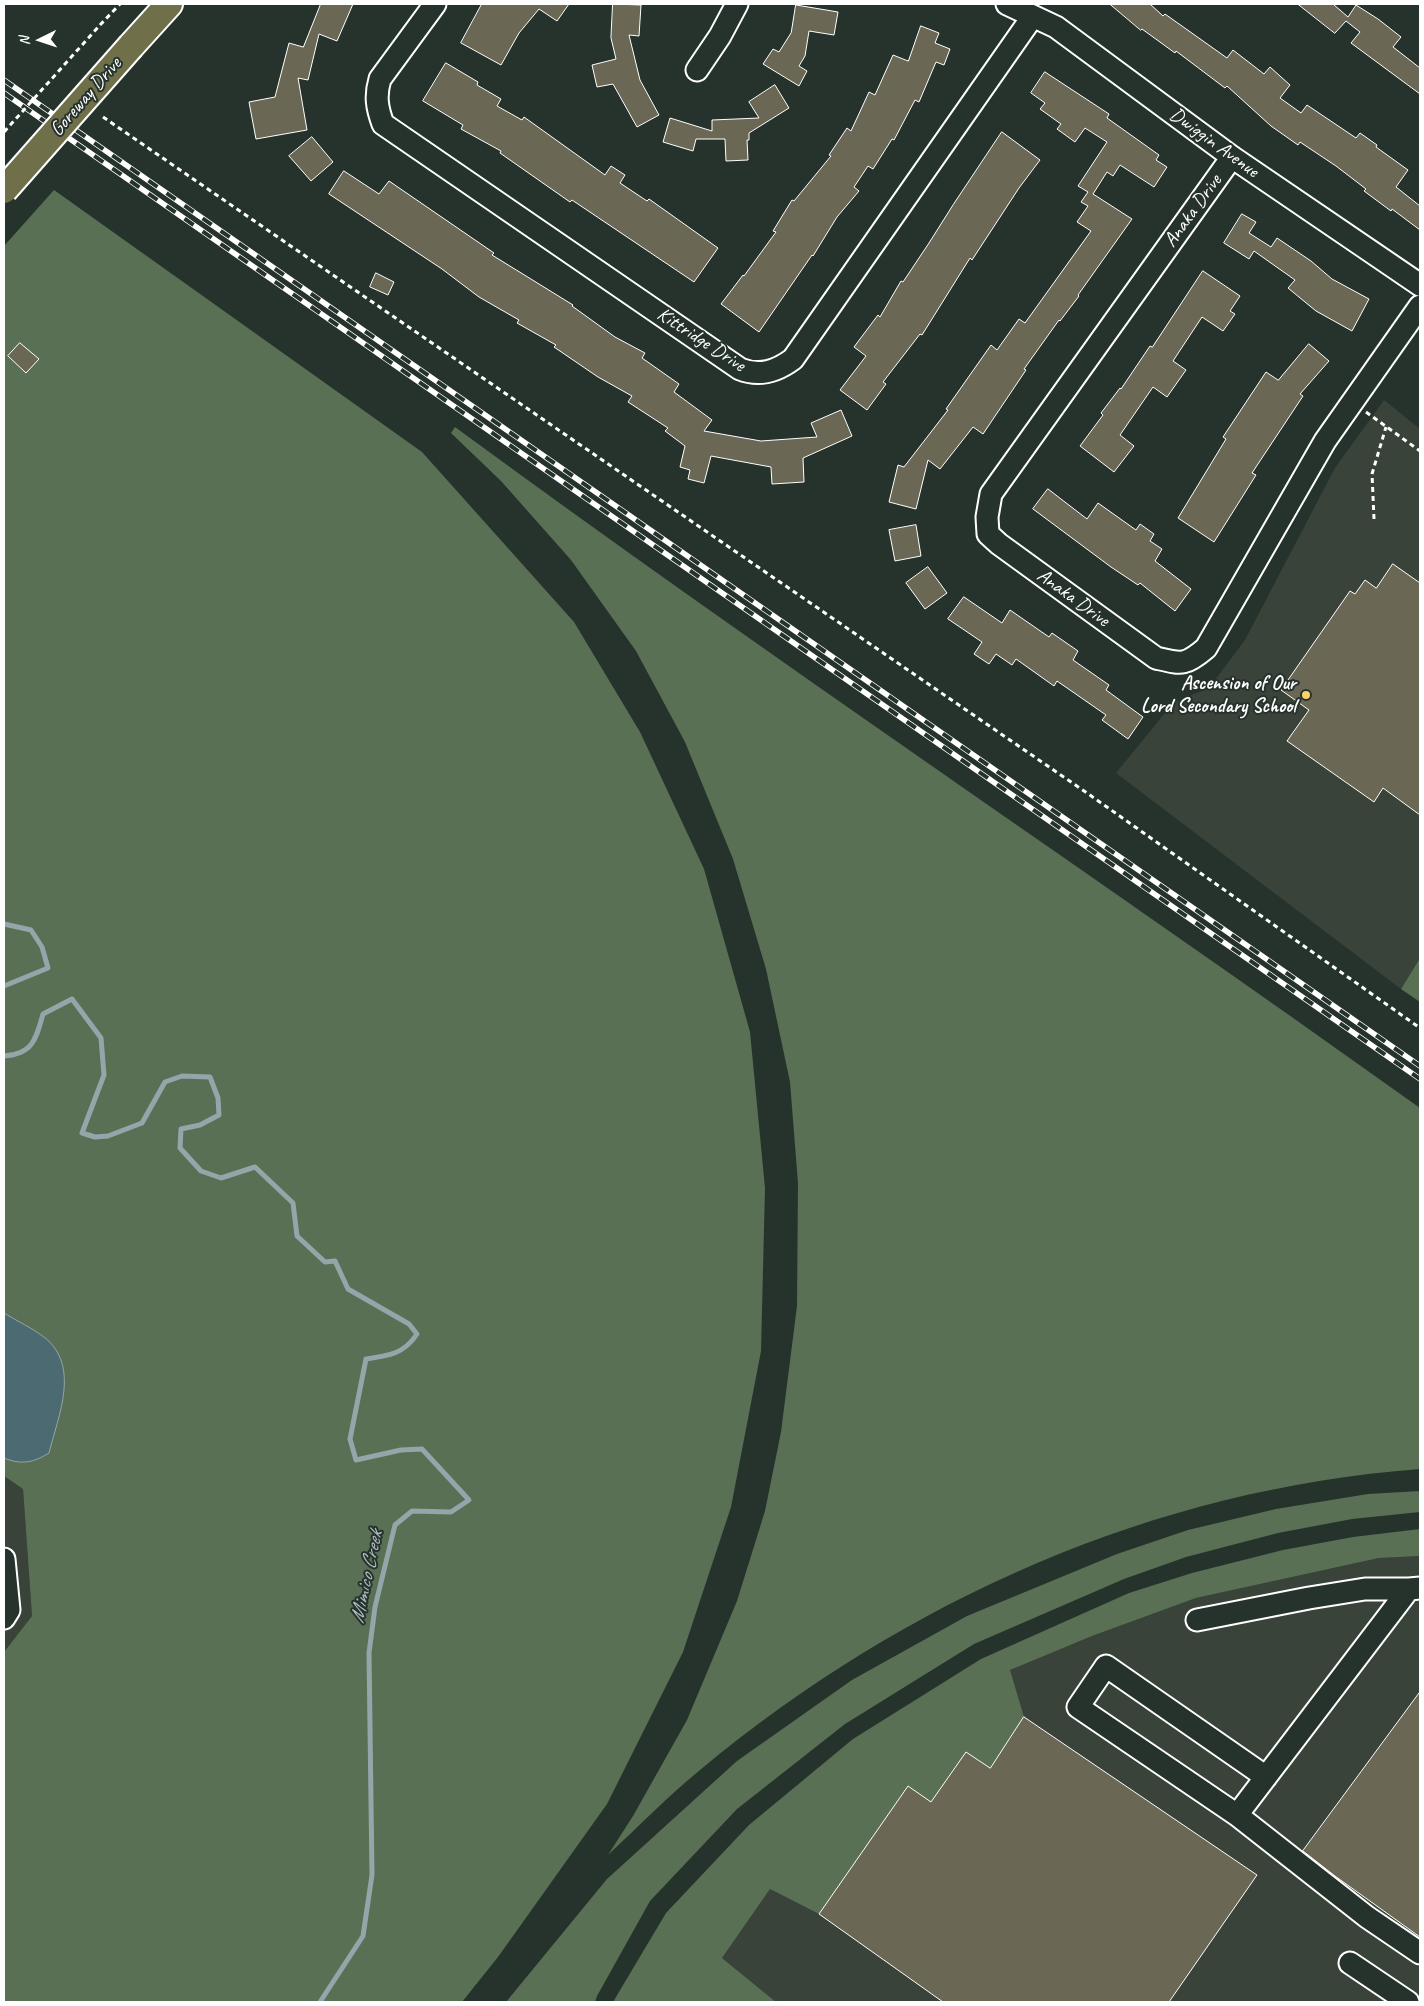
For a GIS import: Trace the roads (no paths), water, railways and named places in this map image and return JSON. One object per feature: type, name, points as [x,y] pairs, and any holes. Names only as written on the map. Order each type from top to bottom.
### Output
[{"type":"main road","name":"Goreway Drive","points":[[4,190],[169,4]]},
{"type":"street","name":"Kittridge Drive","points":[[436,4],[380,79],[376,92],[377,109],[383,124],[732,364],[751,373],[766,373],[783,367],[793,359],[1033,16]]},
{"type":"street","points":[[697,70],[720,36],[737,4]]},
{"type":"street","name":"Dwiggin Avenue","points":[[1007,4],[1056,27],[1232,157],[1420,285]]},
{"type":"street","name":"Anaka Drive","points":[[1232,157],[991,494],[987,517],[988,534],[1156,658],[1174,662],[1190,661],[1206,648],[1309,467],[1420,306]]},
{"type":"street","points":[[4,1559],[10,1610],[4,1618]]},
{"type":"street","points":[[1197,1620],[1364,1589],[1415,1589]]},
{"type":"street","points":[[1237,1815],[1415,1589]]},
{"type":"street","points":[[1266,1777],[1106,1666],[1078,1707],[1237,1815],[1367,1917],[1420,1953]]},
{"type":"street","points":[[1350,1963],[1408,2002]]},
{"type":"water","points":[[4,1313],[44,1337],[55,1349],[62,1362],[64,1392],[49,1453],[27,1462],[16,1462],[4,1458]]},
{"type":"waterway","name":"Mimico Creek","points":[[4,924],[31,930],[42,947],[48,968],[4,986]]},
{"type":"waterway","name":"Mimico Creek","points":[[4,1056],[14,1055],[32,1044],[43,1014],[72,999],[101,1038],[104,1075],[82,1133],[95,1137],[108,1136],[142,1123],[165,1082],[182,1076],[210,1077],[218,1098],[219,1115],[200,1125],[181,1129],[180,1148],[201,1171],[221,1178],[255,1167],[293,1203],[297,1236],[325,1262],[335,1261],[348,1289],[409,1324],[417,1334],[407,1346],[395,1353],[366,1359],[350,1439],[356,1460],[401,1450],[422,1449],[469,1500],[451,1512],[412,1511],[395,1525],[375,1607],[369,1653],[372,1875],[363,1936],[320,2002]]},
{"type":"railway","points":[[4,80],[1420,1066]]},
{"type":"railway","points":[[4,93],[1420,1079]]},
{"type":"place","name":"Ascension of Our Lord Secondary School","points":[[1306,695]]}]
